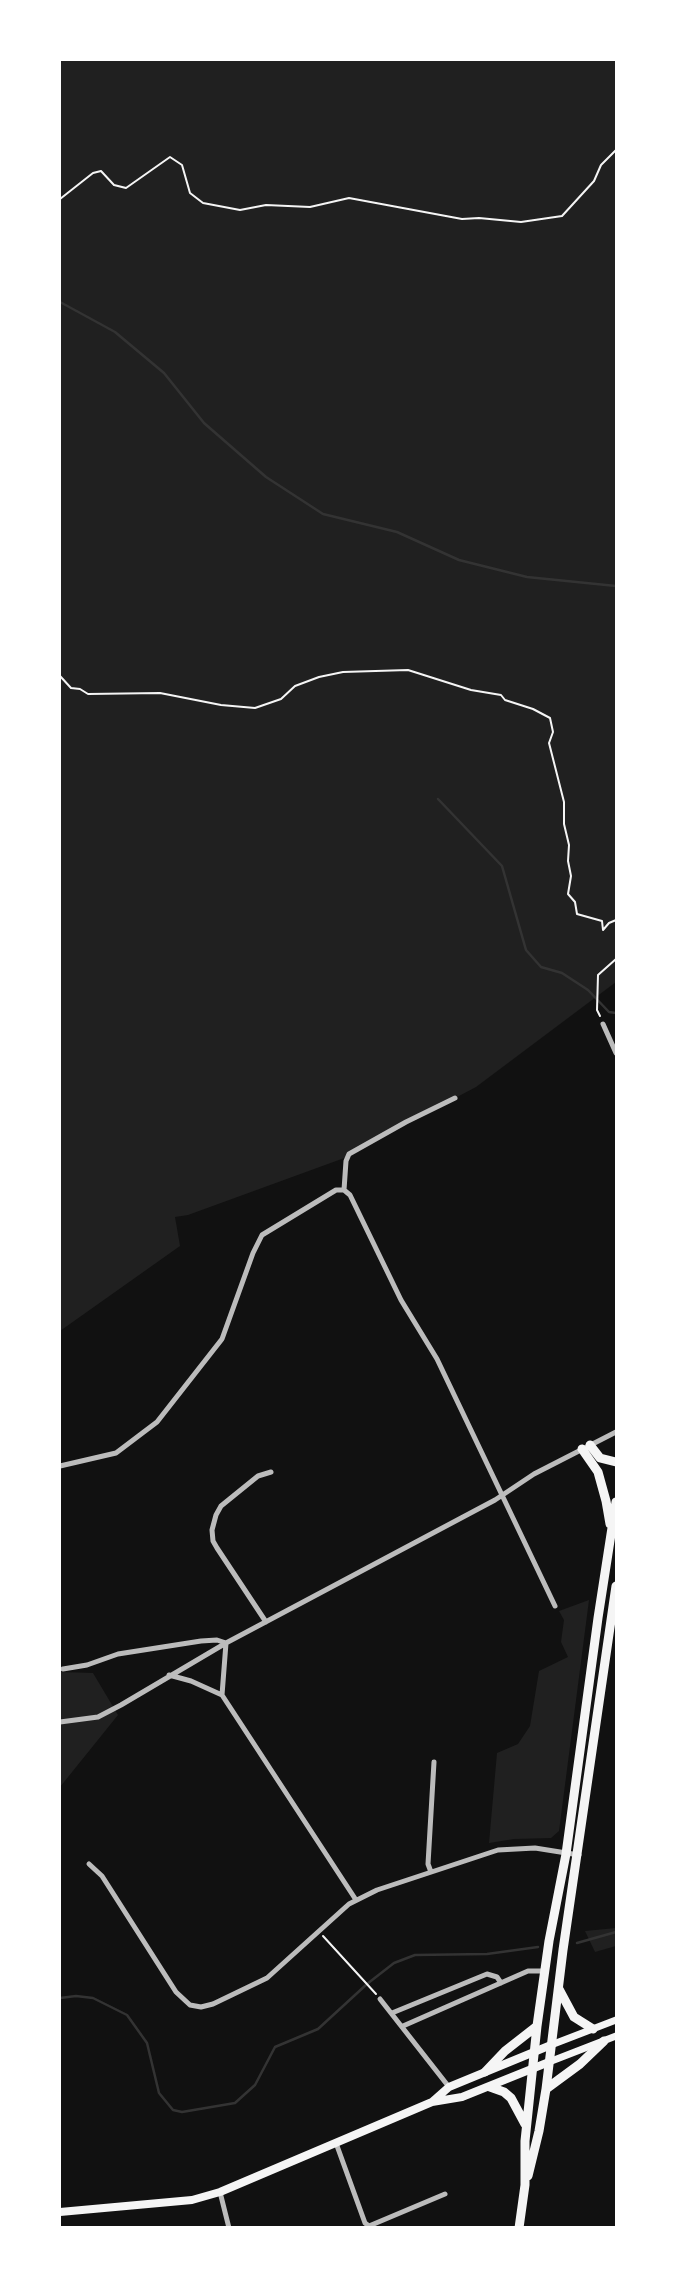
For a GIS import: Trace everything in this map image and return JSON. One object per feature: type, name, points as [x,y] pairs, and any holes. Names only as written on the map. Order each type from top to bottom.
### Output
[{"type":"highway","points":[[586,1447],[600,1458],[617,1462]]},
{"type":"highway","points":[[586,1447],[602,1484],[611,1529]]},
{"type":"highway","points":[[519,2228],[524,2186],[526,2126],[544,1971],[566,1854],[617,1502]]},
{"type":"highway","points":[[524,2186],[535,2152],[546,2089],[558,1988],[617,1586]]},
{"type":"highway","points":[[584,1726],[595,1728]]},
{"type":"highway","points":[[558,1988],[574,2017],[593,2029]]},
{"type":"highway","points":[[485,2072],[505,2051],[537,2026]]},
{"type":"highway","points":[[546,2089],[580,2064],[604,2041]]},
{"type":"highway","points":[[490,2087],[512,2098],[526,2126]]},
{"type":"main road","points":[[432,2102],[449,2087],[617,2020]]},
{"type":"main road","points":[[60,2212],[192,2200],[220,2192],[432,2102],[452,2100],[490,2087],[617,2036]]},
{"type":"street","points":[[603,1024],[617,1053]]},
{"type":"street","points":[[455,1098],[353,1152],[346,1161],[344,1189],[350,1195],[401,1300],[437,1359],[555,1606]]},
{"type":"street","points":[[60,1466],[116,1453],[157,1422],[222,1339],[262,1235],[336,1190],[344,1189]]},
{"type":"street","points":[[60,1722],[98,1717],[135,1698],[226,1643],[617,1432]]},
{"type":"street","points":[[266,1622],[217,1548],[212,1530],[221,1506],[258,1476],[271,1472]]},
{"type":"street","points":[[63,1668],[88,1665],[118,1654],[211,1639],[226,1643]]},
{"type":"street","points":[[222,1695],[226,1643]]},
{"type":"street","points":[[169,1675],[191,1681],[222,1695],[356,1899]]},
{"type":"street","points":[[431,1872],[428,1864],[434,1762]]},
{"type":"street","points":[[89,1864],[102,1875],[176,1992],[190,2005],[206,2007],[261,1982],[356,1899],[377,1890],[498,1850],[535,1848],[579,1856]]},
{"type":"street","points":[[403,2026],[528,1971],[544,1971]]},
{"type":"street","points":[[392,2013],[487,1974],[497,1977],[502,1983]]},
{"type":"street","points":[[380,1999],[449,2087]]},
{"type":"street","points":[[336,2143],[365,2222],[369,2226],[445,2194]]},
{"type":"street","points":[[220,2192],[229,2228]]},
{"type":"path","points":[[60,200],[93,173],[101,171],[114,186],[126,188],[170,157],[182,165],[190,193],[203,203],[240,210],[266,205],[310,207],[349,198],[462,219],[521,222],[562,216],[594,181],[601,164],[617,150]]},
{"type":"path","points":[[60,676],[71,688],[88,694],[160,693],[221,705],[255,708],[281,699],[295,687],[319,677],[344,672],[408,670],[471,690],[501,695],[505,700],[533,709],[550,718],[553,732],[549,743],[564,802],[564,824],[569,845],[571,876],[568,894],[575,902],[577,914],[602,921],[603,930],[609,923],[617,920]]},
{"type":"path","points":[[597,1010],[598,975],[617,960]]},
{"type":"path","points":[[320,1932],[380,1999]]},
{"type":"shaded area","points":[[60,60],[616,60],[616,982],[476,1087],[347,1157],[188,1215],[175,1217],[180,1246],[60,1331]]},
{"type":"shaded area","points":[[589,1600],[559,1831],[551,1838],[489,1843],[497,1753],[518,1744],[530,1726],[539,1671],[568,1657],[561,1642],[564,1620],[559,1611]]},
{"type":"shaded area","points":[[60,1672],[93,1673],[118,1715],[60,1787]]},
{"type":"shaded area","points":[[616,1928],[616,1946],[595,1952],[585,1931]]},
{"type":"waterway","points":[[60,302],[115,332],[164,373],[204,423],[266,477],[323,514],[397,532],[459,560],[527,577],[616,586]]},
{"type":"waterway","points":[[438,799],[502,866],[526,950],[541,967],[562,973],[588,990],[609,1012],[616,1013]]},
{"type":"waterway","points":[[577,1943],[616,1932]]},
{"type":"waterway","points":[[60,1998],[93,1998],[127,2015],[147,2043],[159,2093],[173,2110],[182,2112],[235,2103],[255,2085],[275,2047],[318,2029],[394,1963],[415,1955],[487,1954],[538,1947]]}]
